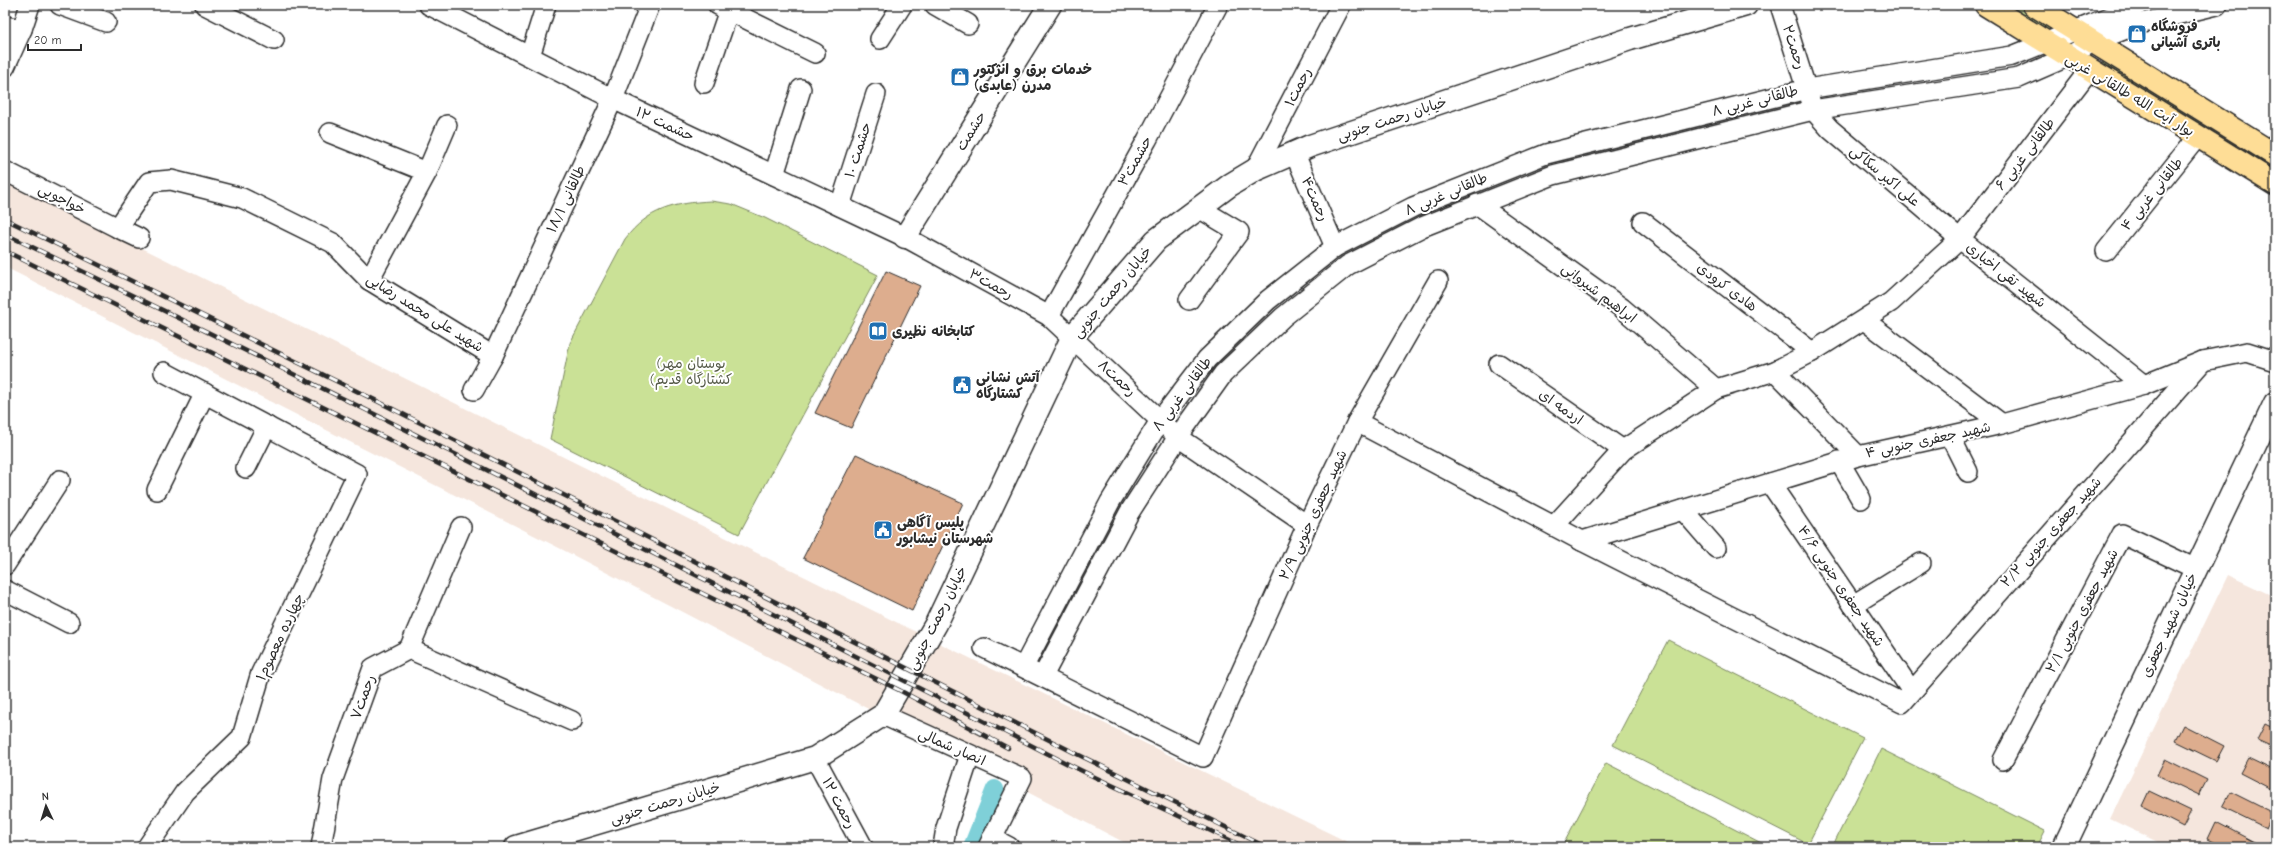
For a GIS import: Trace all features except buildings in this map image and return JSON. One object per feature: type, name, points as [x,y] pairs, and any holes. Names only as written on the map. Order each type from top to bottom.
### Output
[{"type":"main road","name":"بوار آیت الله طالقانی غربی","points":[[1986,5],[2046,42],[2067,57],[2275,184]]},
{"type":"main road","name":"بوار آیت الله طالقانی غربی","points":[[2034,5],[2275,155]]},
{"type":"street","points":[[5,67],[13,27],[30,5]]},
{"type":"street","points":[[60,5],[106,22]]},
{"type":"street","points":[[205,5],[274,40]]},
{"type":"street","name":"حشمت ۱۲","points":[[429,5],[612,99],[905,236]]},
{"type":"street","points":[[530,56],[546,5]]},
{"type":"street","name":"طالقانی ۱۸/۱","points":[[474,390],[493,356],[612,99],[650,5]]},
{"type":"street","points":[[880,39],[902,5]]},
{"type":"street","points":[[935,5],[968,24]]},
{"type":"street","name":"حشمت","points":[[905,236],[1050,5]]},
{"type":"street","name":"حشمت۳","points":[[1049,316],[1147,140],[1218,5]]},
{"type":"street","name":"رحمت۱","points":[[1255,170],[1341,5]]},
{"type":"street","name":"خیابان رحمت جنوبی","points":[[521,846],[815,758],[882,715],[936,624],[1073,336],[1156,240],[1199,208],[1255,170],[1294,152],[1630,39],[1746,5]]},
{"type":"street","name":"رحمت۲","points":[[1780,5],[1813,110]]},
{"type":"street","name":"طالقانی غربی ۸","points":[[1024,666],[1110,502],[1161,419],[1207,360],[1268,300],[1335,247],[1412,207],[1546,154],[1807,89],[2012,56],[2139,5]]},
{"type":"street","name":"طالقانی غربی ۸","points":[[1044,676],[1129,513],[1178,437],[1223,374],[1283,317],[1348,266],[1422,227],[1553,175],[1813,110],[2019,78],[2067,57],[2093,42],[2139,24],[2217,5]]},
{"type":"street","points":[[704,83],[724,8],[815,53]]},
{"type":"street","name":"طالقانی غربی ۶","points":[[1554,526],[1623,450],[1716,389],[1775,371],[1812,352],[1892,302],[1960,239],[2090,70]]},
{"type":"street","points":[[774,175],[801,89]]},
{"type":"street","name":"حشمت ۱۰","points":[[840,206],[876,94]]},
{"type":"street","name":"علی اکبر سکاکی","points":[[1813,110],[1830,130],[1960,239]]},
{"type":"street","points":[[369,280],[427,172],[447,125]]},
{"type":"street","points":[[330,133],[427,172]]},
{"type":"street","name":"طالقانی غربی ۴","points":[[2106,251],[2198,136]]},
{"type":"street","name":"رحمت۴","points":[[1294,152],[1335,247]]},
{"type":"street","name":"خواجویی","points":[[5,171],[118,228]]},
{"type":"street","name":"شهید علی محمد رضایی","points":[[118,228],[149,182],[171,180],[242,198],[333,243],[369,280],[493,356]]},
{"type":"street","name":"ابراهیم شیروانی","points":[[1477,204],[1622,308],[1716,389]]},
{"type":"street","points":[[1189,300],[1239,232],[1199,208]]},
{"type":"street","name":"هادی کرودی","points":[[1643,222],[1812,352]]},
{"type":"street","points":[[118,228],[139,238]]},
{"type":"street","name":"رحمت۳","points":[[905,236],[1049,316],[1073,336]]},
{"type":"street","name":"شهید تقی اخباری","points":[[1960,239],[2144,385]]},
{"type":"street","points":[[1299,276],[1314,292]]},
{"type":"street","name":"شهید جعفری جنوبی ۲/۹","points":[[1044,676],[1203,757],[1307,525],[1357,422],[1438,281]]},
{"type":"street","points":[[1864,320],[2002,424]]},
{"type":"street","name":"رحمت۸","points":[[1073,336],[1178,437],[1307,525]]},
{"type":"street","name":"شهید جعفری جنوبی ۴","points":[[1582,541],[1839,461],[2002,424],[2144,385],[2203,361],[2247,352],[2275,361]]},
{"type":"street","name":"شهید جعفری جنوبی ۲/۲","points":[[1906,697],[2203,361]]},
{"type":"street","name":"اردمه ای","points":[[1499,364],[1623,450]]},
{"type":"street","points":[[1775,371],[1858,456]]},
{"type":"street","points":[[164,372],[267,426],[246,468]]},
{"type":"street","points":[[157,490],[205,393]]},
{"type":"street","name":"خیابان شهید جعفری","points":[[2064,847],[2275,403]]},
{"type":"street","points":[[1357,422],[1582,541],[1906,697]]},
{"type":"street","name":"چهارده معصوم۱","points":[[147,847],[185,792],[242,737],[261,673],[357,474],[267,426]]},
{"type":"street","points":[[1950,436],[1968,472]]},
{"type":"street","points":[[1839,461],[1861,499]]},
{"type":"street","points":[[5,565],[60,480]]},
{"type":"street","name":"شهید جعفری جنوبی ۴/۶","points":[[1770,483],[1854,605],[1906,697]]},
{"type":"street","points":[[1683,510],[1716,548]]},
{"type":"street","points":[[461,527],[409,649],[572,721]]},
{"type":"street","name":"شهید جعفری جنوبی ۲/۱","points":[[2003,760],[2122,534],[2196,569]]},
{"type":"street","points":[[1854,605],[1921,563]]},
{"type":"street","points":[[5,590],[69,623]]},
{"type":"street","points":[[984,648],[1044,676]]},
{"type":"street","name":"رحمت۷","points":[[321,847],[333,779],[373,668],[409,649]]},
{"type":"street","name":"انصار شمالی","points":[[882,715],[1022,778],[990,842]]},
{"type":"street","points":[[943,847],[946,828],[970,755]]},
{"type":"street","name":"رحمت ۱۲","points":[[815,758],[863,847]]},
{"type":"street","points":[[990,842],[1009,847]]},
{"type":"shaded area","points":[[5,180],[900,624],[1358,847],[1133,847],[569,553],[5,267]]},
{"type":"shaded area","points":[[2228,575],[2275,597],[2275,847],[2168,847],[2110,819]]},
{"type":"green space","points":[[2005,5],[2018,5],[2058,30],[2052,34]]},
{"type":"green space","points":[[2105,59],[2275,166],[2275,174],[2101,65]]},
{"type":"green space","name":"(بوستان مهر (کشتارگاه قدیم","points":[[711,201],[731,204],[765,218],[878,275],[739,534],[550,439],[570,343],[625,239],[634,229],[653,214],[674,206]]},
{"type":"green space","points":[[1668,640],[1863,738],[1808,844],[1613,745]]},
{"type":"green space","points":[[1881,749],[2045,831],[2037,847],[1832,847]]},
{"type":"green space","points":[[1606,763],[1769,847],[1562,847]]},
{"type":"waterway","points":[[972,847],[995,789]]},
{"type":"railway","points":[[5,219],[377,401],[1079,755],[1266,847]]},
{"type":"railway","points":[[5,234],[405,429],[671,562],[1068,764],[1244,847]]},
{"type":"railway","points":[[5,251],[899,690],[1008,748]]},
{"type":"place","name":"فروشگاه باتری آشیانی","points":[[2137,34]]},
{"type":"place","name":"خدمات برق و انژکتور مدرن (عابدی)","points":[[960,77]]},
{"type":"place","name":"کتابخانه نظیری","points":[[878,331]]},
{"type":"place","name":"آتش نشانی کشتارگاه","points":[[962,385]]},
{"type":"place","name":"پلیس آگاهی شهرستان نیشابور","points":[[883,530]]}]
